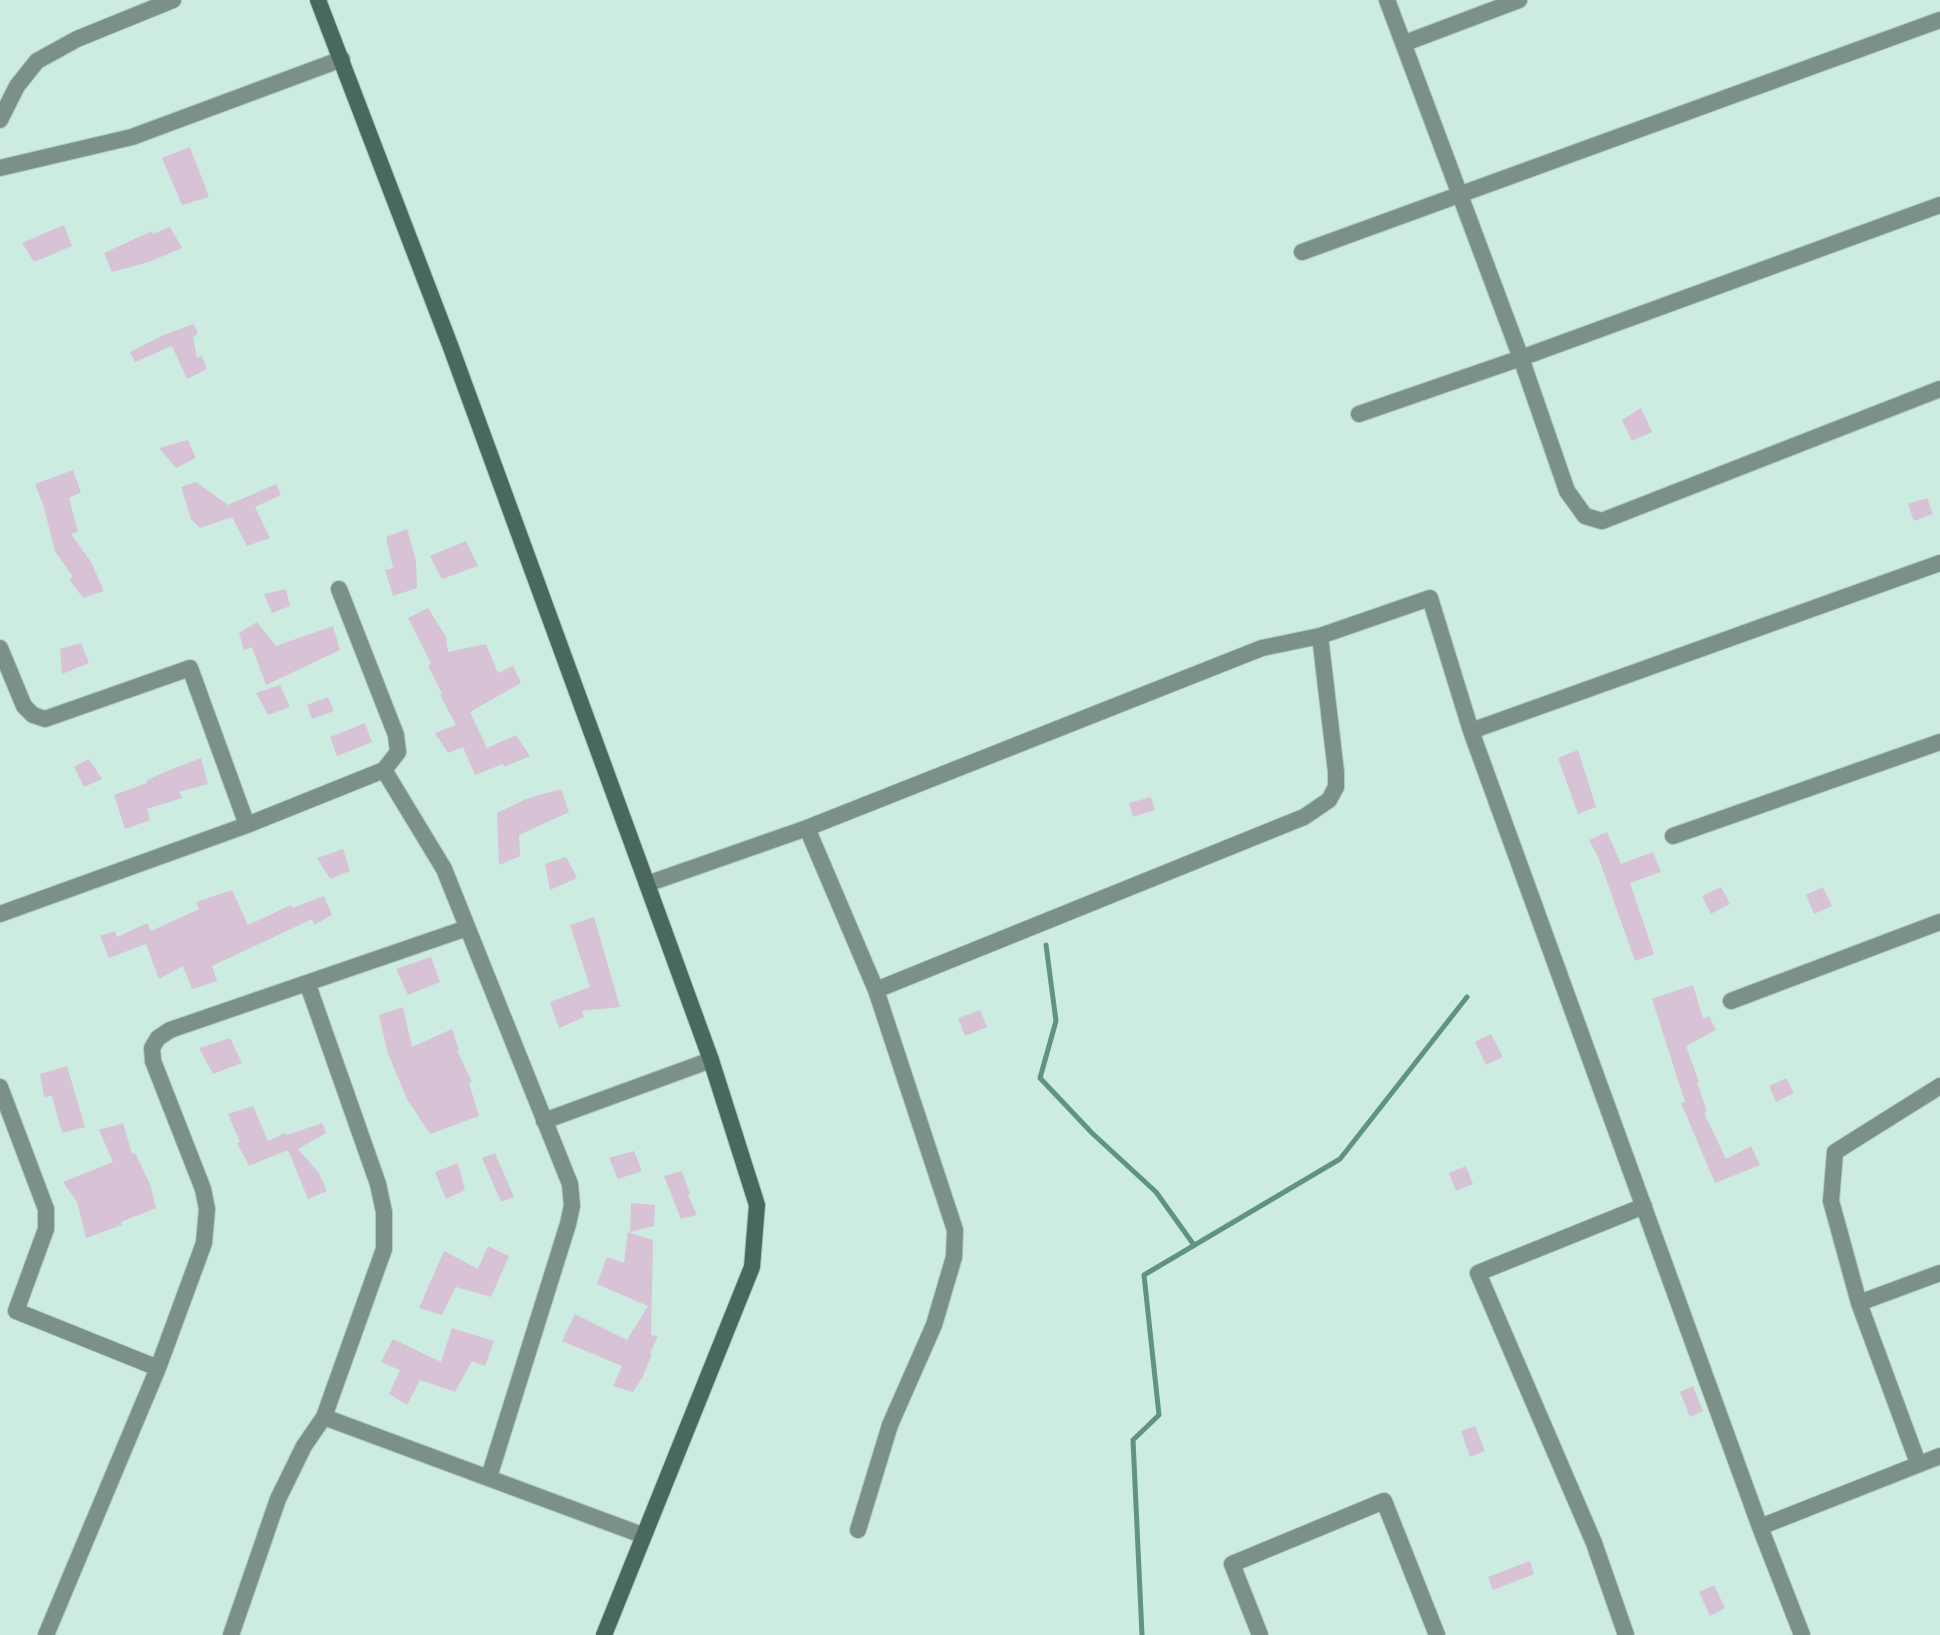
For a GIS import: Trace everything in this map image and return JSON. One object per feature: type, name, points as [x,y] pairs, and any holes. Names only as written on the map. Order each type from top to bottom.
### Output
[{"type":"street","points":[[0,120],[17,86],[37,61],[77,39],[173,0]]},
{"type":"street","points":[[318,0],[456,360],[647,884],[711,1060],[757,1205],[752,1267],[604,1635]]},
{"type":"street","points":[[1387,0],[1521,358],[1567,491],[1585,516],[1602,521],[1940,389]]},
{"type":"street","points":[[1405,43],[1519,0]]},
{"type":"street","points":[[1302,252],[1940,20]]},
{"type":"street","points":[[0,168],[132,137],[342,59]]},
{"type":"street","points":[[1359,414],[1940,205]]},
{"type":"street","points":[[1471,731],[1940,563]]},
{"type":"street","points":[[0,914],[247,825],[384,770],[398,752],[396,735],[339,589]]},
{"type":"street","points":[[647,884],[807,828],[1262,648],[1320,636],[1430,598],[1471,731],[1802,1635]]},
{"type":"street","points":[[876,990],[1304,817],[1329,800],[1336,787],[1336,772],[1320,636]]},
{"type":"street","points":[[0,648],[24,706],[33,715],[45,719],[190,668],[247,825]]},
{"type":"street","points":[[1673,836],[1940,742]]},
{"type":"street","points":[[384,770],[444,869],[570,1184],[572,1206],[489,1477]]},
{"type":"street","points":[[807,828],[876,990],[955,1230],[954,1257],[934,1325],[890,1425],[858,1530]]},
{"type":"street","points":[[1731,1001],[1940,922]]},
{"type":"street","points":[[46,1635],[158,1368],[204,1243],[207,1209],[203,1189],[153,1061],[152,1048],[158,1038],[170,1030],[467,928]]},
{"type":"street","points":[[231,1635],[278,1499],[304,1446],[324,1417],[384,1249],[384,1212],[378,1184],[308,985]]},
{"type":"street","points":[[544,1121],[711,1060]]},
{"type":"street","points":[[1918,1463],[1859,1303],[1831,1201],[1835,1152],[1940,1086]]},
{"type":"street","points":[[0,1087],[46,1209],[46,1229],[16,1311],[158,1368]]},
{"type":"street","points":[[1626,1635],[1594,1543],[1478,1273],[1644,1206]]},
{"type":"street","points":[[1859,1303],[1940,1273]]},
{"type":"street","points":[[324,1417],[642,1535]]},
{"type":"street","points":[[1760,1527],[1940,1456]]},
{"type":"street","points":[[1260,1635],[1232,1564],[1384,1501],[1437,1635]]},
{"type":"building","points":[[190,147],[209,197],[182,205],[162,158]]},
{"type":"building","points":[[64,225],[72,246],[34,262],[22,243]]},
{"type":"building","points":[[170,227],[182,248],[149,262],[112,272],[104,253],[152,231],[153,234]]},
{"type":"building","points":[[194,324],[198,334],[193,337],[197,358],[202,356],[207,369],[187,379],[172,346],[135,362],[130,352]]},
{"type":"building","points":[[1641,408],[1652,432],[1632,441],[1622,420]]},
{"type":"building","points":[[188,440],[196,458],[176,468],[159,448]]},
{"type":"building","points":[[73,470],[81,492],[69,498],[78,532],[71,534],[91,562],[104,591],[83,598],[55,551],[35,484]]},
{"type":"building","points":[[196,482],[228,505],[276,484],[281,495],[255,507],[270,538],[247,546],[232,517],[200,528],[191,519],[181,487]]},
{"type":"building","points":[[1927,498],[1933,514],[1914,521],[1908,504]]},
{"type":"building","points":[[407,529],[416,561],[417,588],[393,596],[385,570],[393,568],[386,537]]},
{"type":"building","points":[[466,541],[478,566],[442,579],[430,556]]},
{"type":"building","points":[[286,589],[290,606],[272,613],[264,594]]},
{"type":"building","points":[[428,608],[446,637],[448,652],[486,644],[498,673],[513,666],[521,683],[470,712],[487,748],[516,735],[530,756],[475,775],[463,747],[448,753],[435,733],[456,725],[408,618]]},
{"type":"building","points":[[257,622],[276,646],[333,626],[340,650],[266,685],[252,647],[244,650],[239,633]]},
{"type":"building","points":[[81,643],[89,663],[62,674],[60,649]]},
{"type":"building","points":[[280,685],[290,707],[268,715],[256,693]]},
{"type":"building","points":[[328,697],[334,711],[312,719],[307,705]]},
{"type":"building","points":[[365,723],[372,742],[337,756],[330,737]]},
{"type":"building","points":[[1578,750],[1596,807],[1578,814],[1558,758]]},
{"type":"building","points":[[201,758],[208,784],[179,792],[182,798],[147,809],[150,820],[125,829],[114,795]]},
{"type":"building","points":[[89,759],[102,779],[84,787],[74,767]]},
{"type":"building","points":[[561,789],[569,812],[519,835],[520,856],[499,865],[497,813],[526,799]]},
{"type":"building","points":[[1151,797],[1155,810],[1133,817],[1129,803]]},
{"type":"building","points":[[1607,832],[1621,864],[1653,852],[1661,872],[1630,883],[1654,954],[1635,961],[1599,859],[1589,840]]},
{"type":"building","points":[[343,849],[350,871],[330,879],[317,858]]},
{"type":"building","points":[[566,857],[577,878],[550,890],[545,864]]},
{"type":"building","points":[[1721,887],[1730,904],[1711,914],[1702,896]]},
{"type":"building","points":[[1823,887],[1832,906],[1814,914],[1806,895]]},
{"type":"building","points":[[232,890],[248,925],[291,905],[292,908],[324,896],[332,915],[314,925],[312,919],[212,966],[217,981],[192,989],[183,966],[159,979],[146,944],[109,958],[100,936],[115,931],[117,937],[147,923],[151,931],[199,909],[196,902]]},
{"type":"building","points":[[594,917],[620,1007],[582,1011],[584,1017],[559,1028],[550,1002],[590,987],[570,925]]},
{"type":"building","points":[[431,957],[440,982],[408,995],[396,969]]},
{"type":"building","points":[[1693,985],[1703,1019],[1709,1016],[1716,1030],[1686,1046],[1699,1082],[1707,1112],[1704,1113],[1726,1159],[1751,1146],[1760,1165],[1715,1183],[1681,1103],[1685,1102],[1652,999]]},
{"type":"building","points":[[403,1007],[412,1047],[452,1029],[457,1050],[472,1082],[469,1083],[479,1116],[430,1134],[407,1099],[388,1054],[379,1015]]},
{"type":"building","points":[[980,1010],[987,1027],[965,1036],[958,1018]]},
{"type":"building","points":[[1491,1034],[1503,1057],[1486,1065],[1475,1042]]},
{"type":"building","points":[[230,1038],[242,1063],[213,1074],[199,1048]]},
{"type":"building","points":[[67,1066],[85,1127],[62,1133],[52,1096],[44,1097],[40,1074]]},
{"type":"building","points":[[1786,1078],[1794,1093],[1776,1102],[1769,1086]]},
{"type":"building","points":[[253,1106],[268,1141],[322,1123],[326,1133],[298,1149],[319,1173],[327,1191],[308,1199],[288,1150],[249,1166],[237,1143],[240,1142],[228,1114]]},
{"type":"building","points":[[123,1123],[132,1154],[135,1153],[150,1184],[156,1208],[86,1238],[77,1202],[63,1182],[113,1162],[99,1130]]},
{"type":"building","points":[[634,1151],[642,1171],[618,1179],[609,1158]]},
{"type":"building","points":[[495,1153],[514,1197],[501,1202],[482,1158]]},
{"type":"building","points":[[458,1163],[465,1190],[446,1199],[435,1172]]},
{"type":"building","points":[[1466,1166],[1473,1184],[1456,1191],[1449,1173]]},
{"type":"building","points":[[682,1171],[697,1215],[681,1219],[664,1176]]},
{"type":"building","points":[[631,1203],[655,1205],[654,1226],[630,1232]]},
{"type":"building","points":[[628,1232],[653,1240],[651,1335],[658,1336],[643,1376],[633,1392],[613,1386],[622,1366],[562,1341],[575,1314],[627,1340],[648,1306],[597,1284],[607,1257],[624,1263]]},
{"type":"building","points":[[488,1246],[509,1256],[491,1297],[456,1287],[442,1315],[419,1308],[444,1251],[478,1269]]},
{"type":"building","points":[[452,1328],[494,1341],[485,1366],[472,1361],[455,1392],[420,1380],[407,1405],[389,1394],[400,1370],[381,1362],[393,1339],[441,1362]]},
{"type":"building","points":[[1693,1386],[1703,1411],[1690,1417],[1680,1392]]},
{"type":"building","points":[[1475,1426],[1485,1451],[1470,1457],[1461,1431]]},
{"type":"building","points":[[1530,1561],[1534,1574],[1493,1590],[1488,1577]]},
{"type":"building","points":[[1714,1585],[1725,1608],[1710,1616],[1699,1592]]},
{"type":"waterway","points":[[1046,945],[1056,1021],[1040,1078],[1092,1133],[1156,1192],[1194,1245]]},
{"type":"waterway","points":[[1142,1635],[1133,1440],[1159,1415],[1144,1275],[1340,1159],[1467,997]]}]
